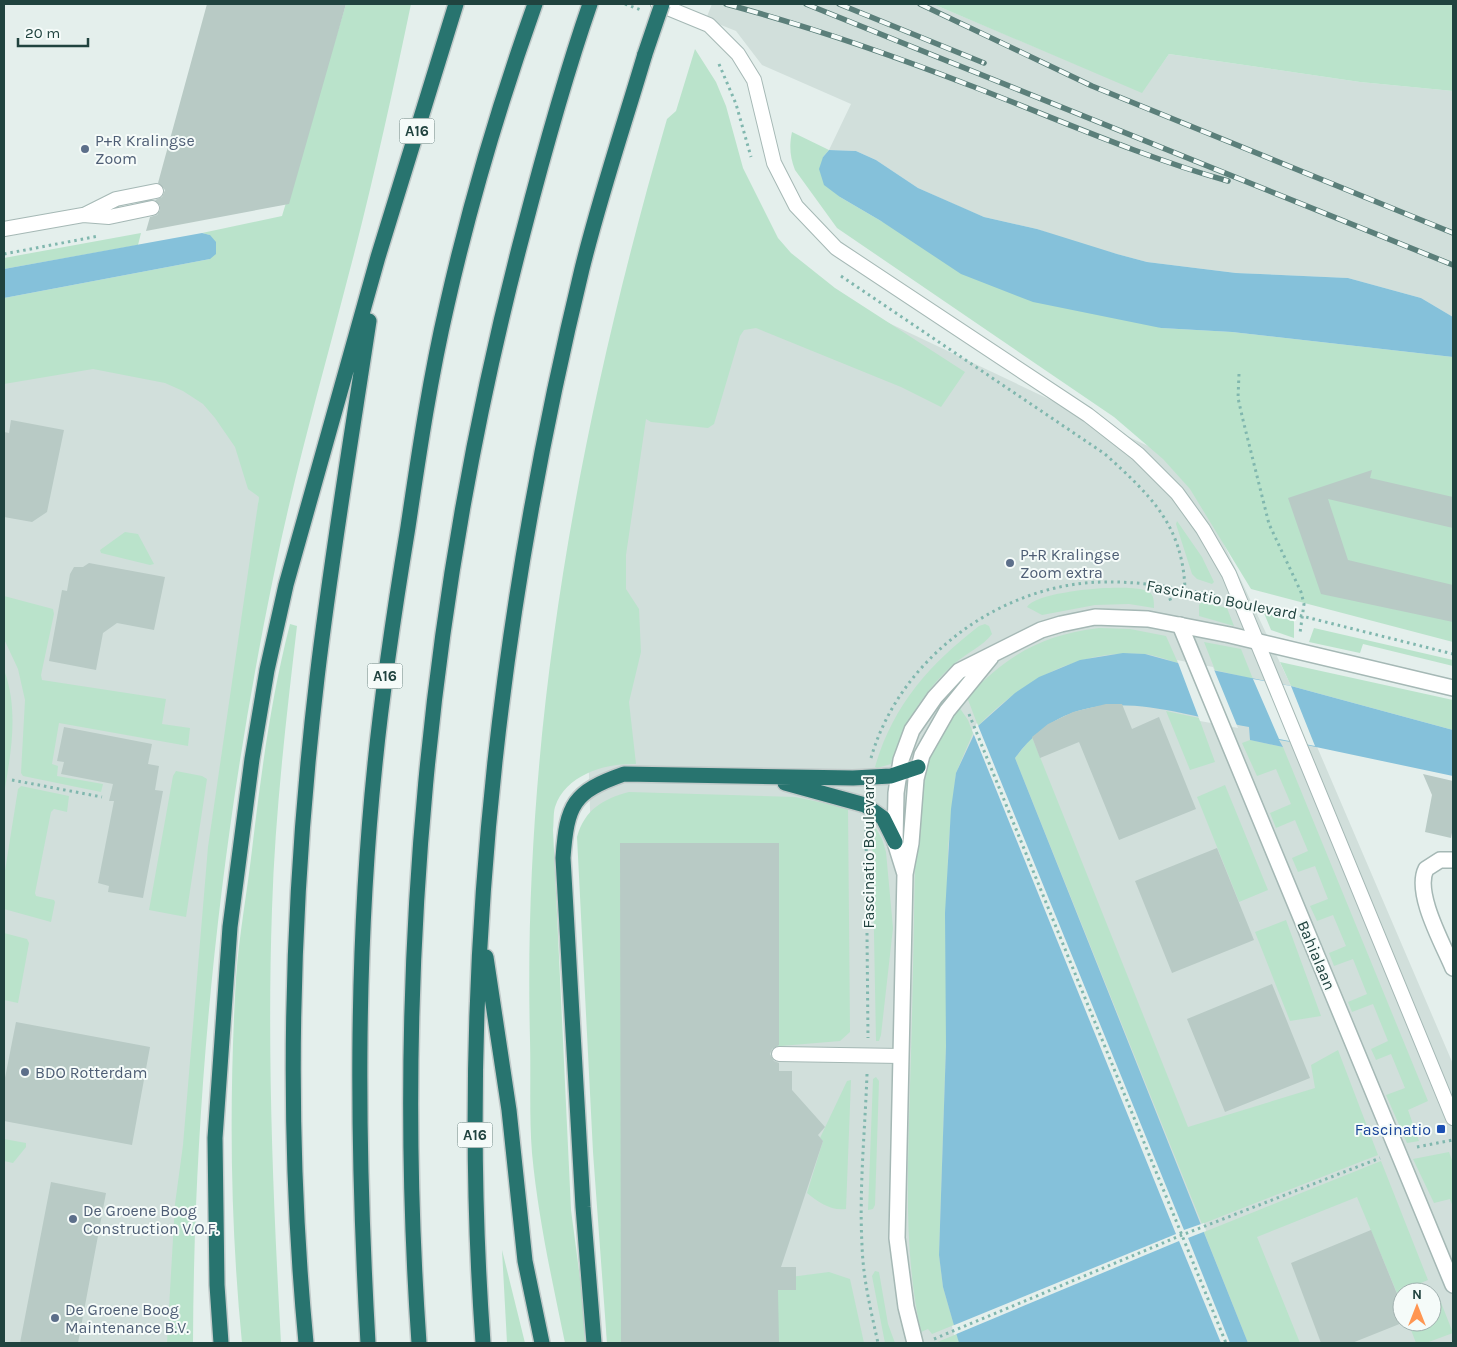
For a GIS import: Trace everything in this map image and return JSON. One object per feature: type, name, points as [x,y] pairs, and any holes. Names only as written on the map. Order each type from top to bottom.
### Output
[{"type":"highway","name":"A16","points":[[221,1343],[217,1285],[215,1138],[230,927],[252,759],[267,670],[286,585],[378,258],[456,4]]},
{"type":"highway","name":"A16","points":[[368,1343],[363,1251],[360,1110],[361,985],[375,767],[386,666],[414,487],[446,307],[483,167],[534,4]]},
{"type":"highway","points":[[419,1343],[411,1102],[413,980],[418,863],[437,674],[464,500],[500,318],[537,178],[590,4]]},
{"type":"highway","name":"A16","points":[[482,1343],[475,1105],[481,926],[490,803],[508,646],[545,431],[583,264],[660,4]]},
{"type":"highway","name":"A16","points":[[306,1343],[296,1197],[294,1100],[299,890],[317,679],[378,258]]},
{"type":"highway","points":[[594,1343],[583,1207],[563,858],[565,833],[578,797],[589,789],[624,774],[767,778],[867,777],[898,773],[918,767]]},
{"type":"highway","points":[[767,778],[866,805],[887,824],[895,842]]},
{"type":"highway","name":"A16","points":[[481,926],[509,1110],[524,1261],[542,1343]]},
{"type":"street","name":"Fascinatio Boulevard","points":[[904,874],[895,842],[898,773],[912,730],[935,697],[959,671],[992,656],[1025,636],[1078,620],[1132,617],[1255,640],[1453,688]]},
{"type":"street","name":"Bahialaan","points":[[1180,625],[1453,1285]]},
{"type":"street","name":"Fascinatio Boulevard","points":[[915,1343],[906,1307],[897,1238],[904,874],[911,843],[918,767],[938,725],[992,656]]},
{"type":"street","points":[[1451,860],[1440,860],[1426,869],[1422,886],[1425,900],[1453,968]]},
{"type":"lane","points":[[660,4],[709,25],[738,54],[754,80],[774,163],[796,206],[836,248],[1088,415],[1138,454],[1177,493],[1204,529],[1222,561],[1240,600],[1272,682],[1453,1118]]},
{"type":"lane","points":[[83,215],[116,199],[156,191]]},
{"type":"lane","points":[[4,229],[83,215],[109,216],[152,208]]},
{"type":"lane","points":[[779,1054],[901,1056]]},
{"type":"path","points":[[4,254],[105,235]]},
{"type":"path","points":[[1239,374],[1238,398],[1269,524],[1301,592],[1304,604],[1304,615],[1297,651]]},
{"type":"path","name":"Fascinatio Boulevard","points":[[867,777],[879,733],[891,709],[917,672],[959,632],[1007,605],[1034,594],[1057,588],[1105,582],[1165,586],[1240,600],[1304,615],[1453,654]]},
{"type":"path","points":[[970,717],[1226,1343]]},
{"type":"path","points":[[12,780],[102,797]]},
{"type":"path","name":"Fascinatio Boulevard","points":[[866,805],[869,999],[861,1225],[867,1296],[878,1343]]},
{"type":"path","points":[[934,1339],[1182,1235],[1398,1151],[1453,1140]]},
{"type":"shaded area","points":[[712,4],[933,4],[1142,92],[1169,54],[1360,82],[1453,91],[1453,317],[1421,298],[1348,278],[1236,273],[1147,262],[1079,244],[1037,229],[984,217],[965,209],[918,188],[876,160],[856,151],[829,150],[851,104],[762,65],[736,31],[706,19]]},
{"type":"shaded area","name":"Fascinatio","points":[[667,218],[1186,464],[1291,686],[1453,1064],[1453,1343],[607,1343],[587,714]]},
{"type":"shaded area","points":[[282,286],[225,810],[178,1343],[4,1343],[4,338]]},
{"type":"green space","points":[[346,4],[411,4],[365,209],[291,496],[256,665],[226,857],[214,954],[205,1051],[199,1149],[193,1343],[167,1343],[175,1204],[183,1145],[208,847],[259,497],[248,489],[235,447],[215,418],[203,404],[183,391],[165,383],[93,369],[4,384],[4,298],[210,259],[210,235],[202,233],[282,216]]},
{"type":"green space","points":[[933,4],[1453,4],[1453,91],[1360,82],[1169,54],[1142,93]]},
{"type":"green space","points":[[695,49],[716,82],[726,106],[743,168],[778,238],[791,253],[835,288],[965,372],[941,407],[901,387],[756,328],[744,330],[740,336],[714,424],[708,428],[651,422],[646,419],[626,555],[626,589],[639,609],[641,652],[629,702],[636,764],[600,768],[588,773],[568,786],[560,796],[554,813],[553,830],[571,1210],[583,1301],[585,1343],[565,1343],[538,1201],[532,1153],[531,1125],[530,923],[536,806],[547,690],[563,575],[583,460],[608,345],[667,119],[676,111]]},
{"type":"green space","points":[[792,132],[829,150],[823,157],[840,197],[881,221],[1161,328],[1232,332],[1453,357],[1453,642],[1251,589],[1190,489],[1163,459],[1114,417],[837,228],[795,170],[791,151]]},
{"type":"green space","points":[[141,233],[138,245],[4,269],[4,258]]},
{"type":"green space","points":[[1177,521],[1202,557],[1214,582],[1212,584],[1197,579],[1192,574],[1176,524]]},
{"type":"green space","points":[[125,532],[138,534],[154,564],[150,565],[101,553],[100,550]]},
{"type":"green space","points":[[1108,588],[1132,588],[1149,592],[1153,598],[1154,608],[1129,604],[1095,605],[1042,615],[1027,607],[1032,602],[1052,595]]},
{"type":"green space","points":[[4,596],[53,609],[54,614],[41,675],[42,680],[166,699],[162,724],[190,728],[188,746],[59,723],[52,764],[58,766],[57,776],[103,784],[101,792],[23,776],[21,773],[25,700],[18,669],[4,639]]},
{"type":"green space","points":[[1202,602],[1227,608],[1234,626],[1199,616],[1199,605]]},
{"type":"green space","points":[[1264,613],[1294,621],[1294,638],[1271,630]]},
{"type":"green space","points":[[290,624],[297,626],[278,802],[273,873],[270,1018],[272,1126],[281,1343],[242,1343],[235,1252],[232,1160],[232,1069],[236,978],[267,736]]},
{"type":"green space","points":[[985,624],[989,626],[992,634],[980,646],[955,663],[934,684],[908,722],[891,764],[875,767],[892,724],[915,688],[944,656],[979,626]]},
{"type":"green space","points":[[1099,628],[1130,629],[1166,636],[1178,663],[1144,654],[1120,654],[1075,662],[1033,682],[995,709],[978,726],[967,697],[996,670],[1011,659],[1042,642],[1078,631]]},
{"type":"green space","points":[[1314,628],[1453,660],[1453,666],[1363,644],[1360,653],[1309,642]]},
{"type":"green space","points":[[1204,642],[1241,649],[1253,679],[1215,670]]},
{"type":"green space","points":[[1280,662],[1453,700],[1453,730],[1291,686]]},
{"type":"green space","points":[[4,670],[11,700],[12,732],[4,794]]},
{"type":"green space","points":[[959,707],[968,720],[973,733],[956,773],[948,848],[946,1046],[939,1255],[943,1287],[954,1325],[932,1334],[928,1329],[921,1332],[915,1302],[911,1271],[908,1210],[916,815],[926,761],[941,730]]},
{"type":"green space","points":[[1166,711],[1199,718],[1215,762],[1190,770]]},
{"type":"green space","points":[[1032,737],[1188,1127],[1315,1088],[1311,1065],[1338,1050],[1378,1155],[1202,1224],[1015,758]]},
{"type":"green space","points":[[1250,740],[1283,747],[1428,1101],[1408,1110],[1419,1141],[1407,1143],[1386,1095],[1405,1088],[1391,1054],[1376,1060],[1371,1049],[1388,1041],[1373,1004],[1352,1012],[1348,1002],[1367,994],[1353,959],[1334,966],[1329,953],[1346,946],[1333,915],[1317,921],[1310,906],[1328,899],[1315,866],[1298,872],[1292,858],[1308,851],[1295,820],[1276,828],[1270,813],[1291,804],[1276,769],[1257,776],[1242,743]]},
{"type":"green space","points":[[176,771],[202,776],[207,779],[186,917],[149,910],[173,776]]},
{"type":"green space","points":[[1225,785],[1268,890],[1239,902],[1197,797]]},
{"type":"green space","points":[[21,786],[69,796],[67,812],[54,809],[51,812],[35,893],[36,896],[54,900],[51,922],[4,909],[4,877],[18,789]]},
{"type":"green space","points":[[629,792],[795,797],[848,808],[850,1032],[840,1041],[769,1047],[665,1330],[669,1343],[607,1343],[593,1152],[577,837],[580,827],[590,812],[603,802]]},
{"type":"green space","points":[[874,825],[882,839],[886,852],[893,928],[879,1041],[876,1041],[872,827]]},
{"type":"green space","points":[[1286,920],[1321,1016],[1290,1021],[1255,932]]},
{"type":"green space","points":[[4,933],[27,939],[29,943],[18,1003],[4,1000]]},
{"type":"green space","points":[[876,1077],[879,1081],[875,1205],[873,1209],[868,1210],[873,1079]]},
{"type":"green space","points":[[851,1080],[846,1209],[835,1209],[816,1200],[807,1193],[823,1141],[820,1138],[847,1081]]},
{"type":"green space","points":[[4,1139],[26,1143],[26,1147],[13,1163],[4,1161]]},
{"type":"green space","points":[[1449,1152],[1453,1163],[1453,1207],[1450,1199],[1434,1203],[1413,1159]]},
{"type":"green space","points":[[1381,1161],[1428,1280],[1423,1282],[1392,1282],[1357,1197],[1257,1237],[1300,1343],[1248,1343],[1204,1232]]},
{"type":"green space","points":[[502,1250],[525,1343],[507,1343]]},
{"type":"green space","points":[[875,1271],[879,1272],[888,1324],[895,1343],[885,1343],[872,1276]]},
{"type":"green space","points":[[829,1272],[850,1279],[864,1343],[737,1343],[775,1279]]},
{"type":"green space","points":[[1442,1305],[1453,1333],[1426,1343],[1416,1343],[1412,1332],[1442,1332]]},
{"type":"green space","points":[[957,1334],[959,1343],[935,1343]]},
{"type":"water","points":[[829,150],[856,151],[876,160],[918,188],[984,217],[1037,229],[1147,262],[1236,273],[1348,278],[1421,298],[1453,317],[1453,357],[1232,332],[1161,328],[1033,302],[961,274],[881,221],[840,197],[824,185],[819,169],[823,157]]},
{"type":"water","points":[[202,233],[210,235],[216,242],[216,254],[210,259],[4,298],[4,269]]},
{"type":"water","points":[[1123,653],[1145,654],[1178,663],[1291,686],[1453,730],[1453,776],[1297,743],[1279,740],[1283,747],[1250,740],[1249,727],[1154,708],[1123,705],[1094,707],[1066,716],[1039,732],[1015,758],[1248,1343],[959,1343],[943,1287],[939,1255],[946,1046],[945,913],[951,809],[956,773],[978,726],[1015,693],[1039,677],[1080,660]]},
{"type":"pier","points":[[1177,660],[1213,667],[1238,728],[1200,721]]},
{"type":"pier","points":[[1253,679],[1291,686],[1315,746],[1279,739]]},
{"type":"pier","points":[[977,723],[1184,1230],[1204,1223],[1206,1231],[1188,1238],[1230,1343],[1221,1343],[1179,1241],[954,1335],[952,1326],[1176,1234],[972,730]]},
{"type":"building","name":"P+R Kralingse Zoom","points":[[207,4],[346,4],[289,204],[146,231],[150,217],[157,215],[160,210],[160,206],[155,200],[162,197],[165,190],[158,183]]},
{"type":"building","points":[[11,420],[64,430],[47,512],[32,522],[4,517],[4,432],[9,433]]},
{"type":"building","points":[[1372,470],[1370,478],[1453,497],[1453,528],[1328,499],[1348,560],[1453,585],[1453,622],[1321,594],[1288,498]]},
{"type":"building","points":[[89,563],[165,577],[154,630],[117,623],[103,633],[96,670],[49,661],[62,590],[67,591],[70,574],[74,567],[83,567]]},
{"type":"building","points":[[1106,704],[1122,704],[1132,729],[1159,717],[1196,809],[1119,840],[1079,742],[1040,758],[1032,737],[1048,724],[1073,712]]},
{"type":"building","points":[[64,727],[152,744],[148,764],[159,766],[155,790],[163,791],[143,898],[108,892],[109,886],[98,883],[114,801],[109,801],[113,784],[61,774],[64,762],[57,761]]},
{"type":"building","points":[[1423,774],[1453,781],[1453,827],[1451,838],[1425,832],[1432,795]]},
{"type":"building","points":[[620,843],[779,843],[779,1045],[772,1049],[770,1054],[774,1061],[779,1063],[779,1071],[792,1071],[792,1090],[825,1127],[818,1135],[823,1141],[781,1267],[796,1267],[796,1290],[778,1290],[779,1343],[621,1343]]},
{"type":"building","points":[[1217,848],[1254,940],[1172,973],[1135,881]]},
{"type":"building","points":[[1272,984],[1310,1078],[1225,1112],[1187,1019]]},
{"type":"building","points":[[16,1022],[150,1047],[132,1145],[4,1121],[4,1083]]},
{"type":"building","points":[[51,1182],[106,1193],[78,1343],[20,1343]]},
{"type":"building","points":[[1371,1230],[1392,1282],[1392,1327],[1352,1343],[1321,1343],[1291,1263]]},
{"type":"railway","points":[[726,4],[818,31],[879,52],[1162,160],[1228,181]]},
{"type":"railway","points":[[806,4],[1453,265]]},
{"type":"railway","points":[[839,4],[984,63]]},
{"type":"railway","points":[[920,4],[1092,86],[1453,233]]},
{"type":"place","name":"P+R Kralingse Zoom","points":[[85,149]]},
{"type":"place","name":"P+R Kralingse Zoom extra","points":[[1010,563]]},
{"type":"place","name":"BDO Rotterdam","points":[[25,1072]]},
{"type":"place","name":"Fascinatio","points":[[1441,1129]]},
{"type":"place","name":"De Groene Boog Construction V.O.F.","points":[[73,1219]]},
{"type":"place","name":"De Groene Boog Maintenance B.V.","points":[[55,1318]]}]
